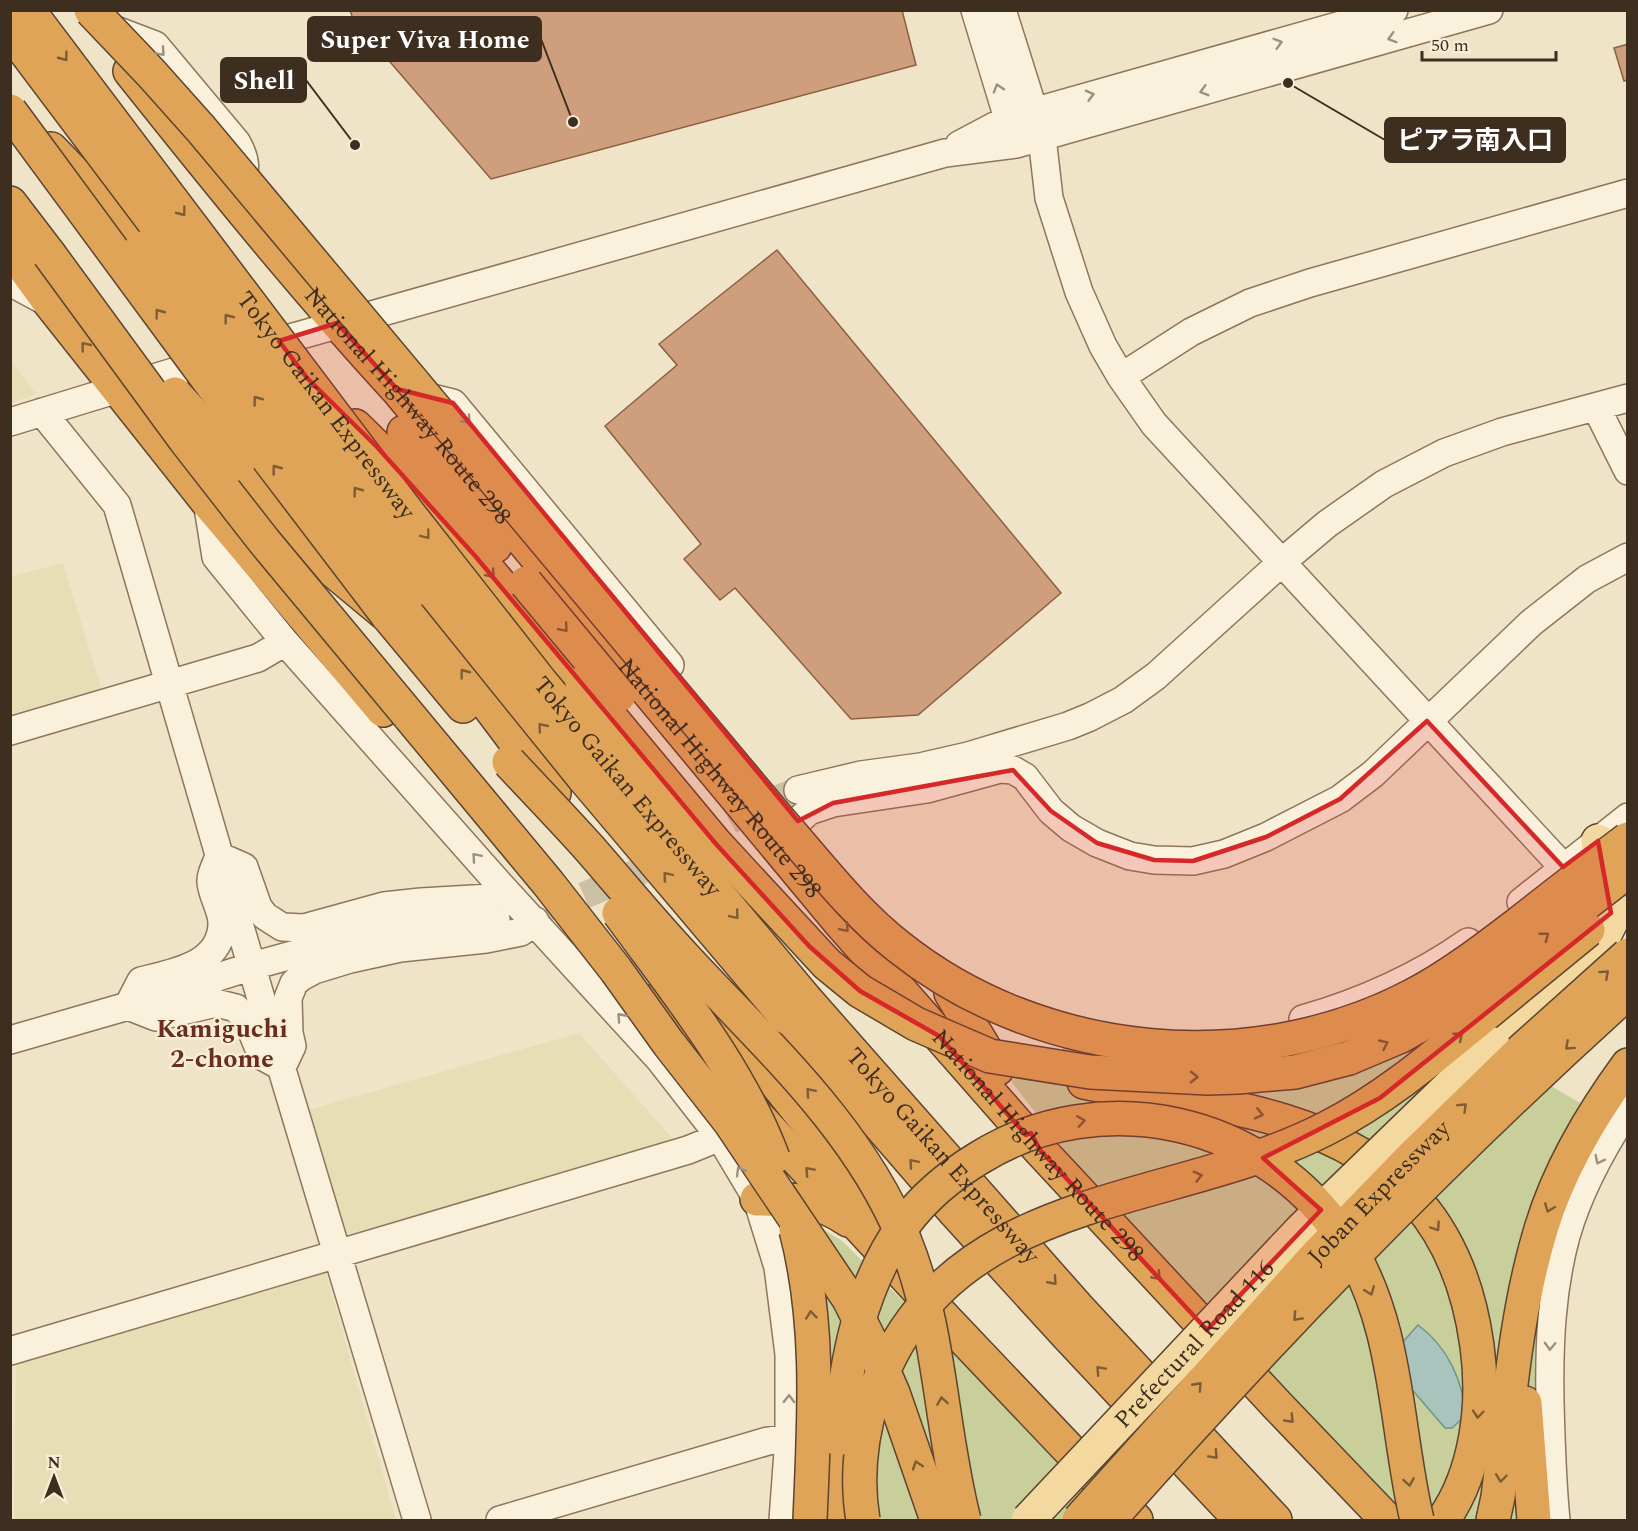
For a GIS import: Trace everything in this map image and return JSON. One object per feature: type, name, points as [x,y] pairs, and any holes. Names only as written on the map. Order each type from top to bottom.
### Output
[{"type":"highway","name":"Tokyo Gaikan Expressway","points":[[28,10],[405,509],[963,1220],[1240,1521]]},
{"type":"highway","points":[[88,14],[151,73],[201,129],[780,822],[839,889],[874,926],[898,947],[920,964],[956,985],[1002,1008],[1062,1029],[1122,1043],[1152,1047],[1221,1048],[1290,1039],[1372,1014],[1413,996],[1433,984],[1471,960],[1613,840]]},
{"type":"highway","name":"National Highway Route 298","points":[[88,14],[235,202],[341,328],[397,389],[838,920],[1040,1150],[1276,1405],[1387,1521]]},
{"type":"highway","name":"Tokyo Gaikan Expressway","points":[[10,31],[164,232],[415,569],[583,777],[1275,1521]]},
{"type":"highway","points":[[10,110],[215,388],[397,607],[835,1158],[1002,1362],[1038,1417]]},
{"type":"highway","points":[[16,225],[52,251],[132,346],[287,515],[335,572],[397,607],[675,987],[720,1056],[767,1142],[794,1220],[805,1269],[814,1359],[810,1521]]},
{"type":"highway","points":[[16,225],[50,303],[207,501],[405,736],[871,1236],[946,1320],[1136,1521]]},
{"type":"highway","points":[[52,251],[186,441],[249,522],[418,729],[548,883],[730,1122],[849,1299],[893,1393],[937,1521]]},
{"type":"highway","points":[[341,328],[395,420],[459,503],[834,957],[888,1004],[949,1040]]},
{"type":"highway","points":[[307,378],[377,447],[476,557],[716,844],[809,946],[860,991],[916,1024],[990,1056],[1076,1081],[1230,1108],[1283,1120],[1355,1150],[1381,1166],[1403,1186],[1440,1231],[1464,1283],[1480,1364],[1478,1419],[1474,1445],[1459,1492],[1443,1521]]},
{"type":"highway","points":[[509,762],[589,848],[668,939],[785,1063],[843,1132],[872,1175],[904,1239],[928,1314],[954,1480],[964,1521]]},
{"type":"highway","points":[[990,1056],[1090,1072],[1208,1078],[1295,1072],[1339,1061],[1374,1049],[1452,1007],[1628,871]]},
{"type":"highway","points":[[863,1521],[860,1480],[863,1444],[867,1414],[876,1386],[890,1356],[910,1323],[949,1281],[984,1254],[1038,1225],[1070,1212],[1269,1155],[1353,1115],[1412,1075],[1628,900]]},
{"type":"highway","name":"Joban Expressway","points":[[1152,1454],[1316,1256],[1413,1156],[1522,1050],[1618,949]]},
{"type":"highway","name":"Joban Expressway","points":[[1152,1454],[1325,1286],[1538,1073],[1628,992]]},
{"type":"highway","points":[[951,993],[1011,1091],[1040,1150]]},
{"type":"highway","points":[[1493,1521],[1518,1337],[1534,1254],[1564,1171],[1597,1110],[1628,1065]]},
{"type":"highway","points":[[829,1521],[848,1360],[872,1281],[907,1221],[924,1201],[951,1177],[989,1152],[1013,1140],[1065,1123],[1124,1118],[1153,1119],[1181,1125],[1229,1141],[1272,1166],[1304,1192],[1328,1217],[1345,1240],[1369,1288],[1386,1342],[1417,1521]]},
{"type":"highway","points":[[757,1199],[798,1199],[819,1204],[838,1213],[871,1236]]},
{"type":"highway","points":[[1534,1254],[1525,1361],[1527,1431],[1534,1521]]},
{"type":"highway","points":[[1079,1521],[1152,1454]]},
{"type":"highway","points":[[1109,1521],[1152,1454]]},
{"type":"main road","name":"Prefectural Road 116","points":[[1028,1521],[1301,1230],[1493,1044],[1618,949],[1611,922],[1611,905],[1601,869],[1613,840]]},
{"type":"street","points":[[975,10],[1012,131],[1049,198]]},
{"type":"street","points":[[1002,10],[1042,137],[1049,198],[1079,292],[1103,346],[1121,377],[1154,424],[1563,867]]},
{"type":"street","points":[[10,422],[119,388],[341,328],[945,153],[1012,131],[1034,111],[1394,10]]},
{"type":"street","points":[[1012,131],[1042,137],[1489,10]]},
{"type":"street","points":[[1121,377],[1191,332],[1251,303],[1322,279],[1628,193]]},
{"type":"street","points":[[10,282],[50,303]]},
{"type":"street","points":[[397,389],[453,403],[874,916],[951,993],[985,1016],[1030,1035],[1058,1041],[1088,1042],[1176,1036],[1269,1026],[1299,1020],[1362,1000],[1441,960],[1510,911],[1563,867],[1613,840],[1628,817]]},
{"type":"street","points":[[798,790],[861,775],[920,767],[968,756],[1068,726],[1090,717],[1123,700],[1156,676],[1282,562],[1327,524],[1383,484],[1444,453],[1502,432],[1628,398]]},
{"type":"street","points":[[1596,407],[1628,471]]},
{"type":"street","points":[[42,412],[117,505],[417,1521]]},
{"type":"street","points":[[207,501],[216,557],[285,642],[502,887],[660,1060],[720,1137],[757,1199],[778,1268],[789,1354],[789,1438],[783,1521]]},
{"type":"street","points":[[798,821],[810,811],[833,802],[927,789],[1000,769],[1013,770],[1025,777],[1051,811],[1071,828],[1097,843],[1130,856],[1154,860],[1193,861],[1224,854],[1266,837],[1340,799],[1373,774],[1531,623],[1587,579],[1628,557]]},
{"type":"street","points":[[10,731],[258,657],[285,642]]},
{"type":"street","points":[[219,856],[244,867],[258,907],[265,916],[282,927],[304,928],[384,906],[490,898],[502,887]]},
{"type":"street","points":[[128,1006],[141,981],[189,968],[207,957],[218,943],[222,923],[210,881],[219,856]]},
{"type":"street","points":[[10,1040],[128,1006],[252,966],[390,928],[433,922],[495,919]]},
{"type":"street","points":[[282,1067],[292,1046],[288,1033],[288,998],[294,983],[301,976],[350,959],[400,948],[486,939],[520,932],[535,921]]},
{"type":"street","points":[[128,1006],[156,1017],[216,1003],[236,1008],[248,1022],[261,1056],[282,1067]]},
{"type":"street","points":[[1556,1521],[1552,1466],[1550,1359],[1553,1294],[1567,1235],[1584,1188],[1628,1109]]},
{"type":"street","points":[[10,1351],[677,1154],[720,1137]]},
{"type":"street","points":[[500,1521],[768,1441],[789,1438]]},
{"type":"highlighted area","points":[[337,323],[397,389],[453,403],[798,821],[833,803],[1013,770],[1051,811],[1097,843],[1154,860],[1193,861],[1266,837],[1340,799],[1427,721],[1563,867],[1598,841],[1611,913],[1380,1098],[1263,1158],[1321,1210],[1207,1330],[1040,1150],[1031,1133],[1026,1135],[939,1036],[860,991],[809,946],[716,844],[476,557],[377,447],[307,378],[279,341]]},
{"type":"shaded area","points":[[10,360],[36,394],[11,403],[10,403]]},
{"type":"shaded area","points":[[63,563],[101,688],[11,714],[11,576]]},
{"type":"shaded area","points":[[579,1033],[680,1147],[341,1236],[301,1112]]},
{"type":"shaded area","points":[[323,1263],[396,1520],[14,1520],[16,1360]]},
{"type":"green space","points":[[1395,995],[1604,1117],[1540,1300],[1535,1366],[1536,1469],[1544,1520],[1407,1520],[1086,1177],[1010,1080],[1068,1046],[1233,1037]],"holes":[[[1418,1325],[1415,1393],[1395,1374],[1392,1353]]]},
{"type":"green space","points":[[802,1216],[842,1241],[944,1341],[1112,1520],[790,1520]]},
{"type":"water","points":[[1418,1325],[1445,1354],[1461,1390],[1465,1416],[1452,1428],[1445,1428],[1395,1374],[1392,1354]]},
{"type":"building","points":[[350,10],[902,10],[916,65],[491,179],[353,19]]},
{"type":"building","points":[[1628,44],[1628,80],[1624,81],[1614,48]]},
{"type":"building","points":[[777,250],[1061,593],[918,715],[851,719],[735,588],[720,600],[684,559],[701,544],[605,426],[677,365],[659,344]]},
{"type":"tunnel","points":[[505,917],[569,902],[645,869],[740,815],[798,790]]},
{"type":"place","name":"ピアラ南入口","points":[[1288,83]]},
{"type":"place","name":"Super Viva Home","points":[[573,122]]},
{"type":"place","name":"Shell","points":[[355,145]]},
{"type":"district","name":"Kamiguchi 2-chome","points":[[222,1043]]}]
